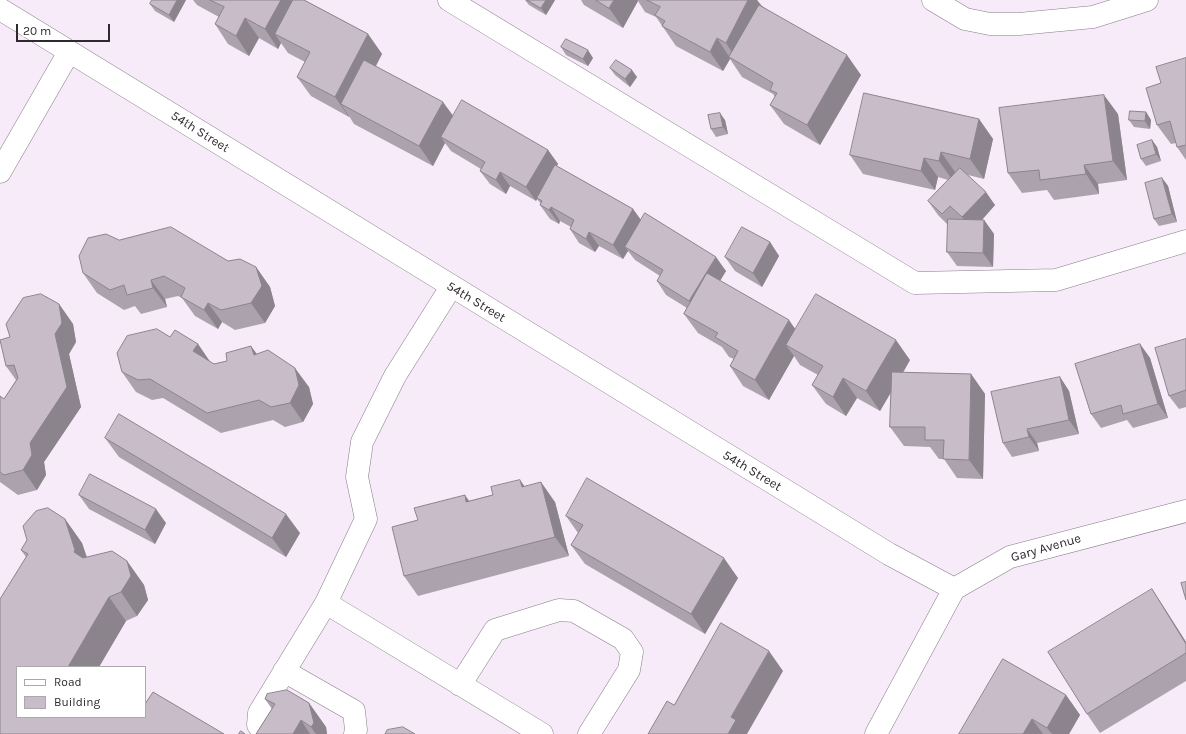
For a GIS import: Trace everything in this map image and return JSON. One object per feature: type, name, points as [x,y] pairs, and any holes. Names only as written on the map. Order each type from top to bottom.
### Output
[{"type":"street","points":[[449,0],[915,283],[1056,280],[1186,241]]},
{"type":"street","points":[[933,0],[965,19],[990,24],[1019,24],[1093,17],[1147,0]]},
{"type":"street","name":"54th Street","points":[[0,9],[451,287],[889,554],[954,589]]},
{"type":"street","points":[[0,172],[69,52]]},
{"type":"street","points":[[265,734],[258,725],[259,714],[326,604],[366,519],[357,477],[362,442],[395,376],[451,287]]},
{"type":"street","name":"Gary Avenue","points":[[954,589],[1010,557],[1186,511]]},
{"type":"street","points":[[876,734],[954,589]]},
{"type":"street","points":[[326,604],[542,734]]},
{"type":"street","points":[[460,685],[495,630],[559,610],[574,611],[623,639],[632,652],[629,670],[589,734]]},
{"type":"street","points":[[284,671],[354,711],[355,734]]},
{"type":"building","points":[[152,0],[177,0],[169,15],[150,4]]},
{"type":"building","points":[[210,0],[281,0],[265,29],[245,18],[236,36],[215,24],[224,7]]},
{"type":"building","points":[[293,0],[304,0],[368,34],[335,97],[297,77],[310,52],[275,34]]},
{"type":"building","points":[[527,0],[546,0],[541,8]]},
{"type":"building","points":[[596,0],[614,0],[609,8]]},
{"type":"building","points":[[647,0],[748,0],[726,43],[717,38],[710,52],[662,26],[665,21],[655,15],[660,7]]},
{"type":"building","points":[[759,5],[847,55],[807,125],[770,105],[777,93],[770,90],[773,83],[729,57]]},
{"type":"building","points":[[566,39],[588,50],[583,59],[561,47]]},
{"type":"building","points":[[1186,58],[1186,145],[1177,147],[1170,121],[1157,125],[1146,88],[1161,83],[1156,67]]},
{"type":"building","points":[[364,60],[443,102],[419,146],[341,104]]},
{"type":"building","points":[[616,60],[632,70],[625,79],[610,68]]},
{"type":"building","points":[[864,93],[979,119],[970,159],[941,152],[939,161],[924,158],[921,171],[850,155]]},
{"type":"building","points":[[1104,95],[1113,161],[1084,165],[1086,174],[1040,180],[1039,170],[1008,173],[999,108]]},
{"type":"building","points":[[462,100],[548,150],[526,187],[500,172],[496,180],[480,171],[485,162],[441,137]]},
{"type":"building","points":[[1130,111],[1146,112],[1145,121],[1129,120]]},
{"type":"building","points":[[720,113],[723,127],[711,129],[708,115]]},
{"type":"building","points":[[1152,140],[1156,154],[1141,159],[1137,145]]},
{"type":"building","points":[[555,165],[633,209],[613,245],[589,232],[586,239],[570,229],[574,220],[551,207],[549,210],[540,205],[542,201],[537,198]]},
{"type":"building","points":[[960,168],[986,192],[962,217],[950,206],[942,214],[928,201]]},
{"type":"building","points":[[1162,178],[1172,214],[1154,219],[1145,183]]},
{"type":"building","points":[[645,213],[716,257],[689,301],[657,281],[663,270],[625,247]]},
{"type":"building","points":[[948,219],[984,220],[983,253],[947,252]]},
{"type":"building","points":[[171,227],[228,261],[240,259],[256,267],[262,286],[251,303],[221,310],[208,303],[204,310],[181,297],[185,288],[164,276],[151,280],[153,288],[127,295],[124,285],[110,290],[83,273],[79,256],[88,238],[106,234],[119,240]]},
{"type":"building","points":[[742,227],[770,242],[753,273],[725,257]]},
{"type":"building","points":[[707,273],[789,320],[755,380],[730,366],[738,351],[715,337],[718,333],[684,314]]},
{"type":"building","points":[[41,294],[59,304],[62,323],[55,334],[67,387],[30,443],[32,455],[23,470],[4,475],[0,472],[0,396],[4,399],[18,378],[14,365],[6,366],[0,340],[10,337],[6,324],[23,298]]},
{"type":"building","points":[[816,294],[896,340],[866,391],[843,378],[833,397],[812,385],[823,366],[786,345]]},
{"type":"building","points":[[157,329],[170,337],[175,330],[198,344],[193,351],[214,364],[227,361],[226,353],[251,346],[254,355],[268,350],[295,368],[299,385],[290,403],[271,407],[259,400],[207,413],[150,379],[138,380],[122,372],[117,353],[127,336]]},
{"type":"building","points":[[1186,339],[1186,390],[1169,396],[1155,348]]},
{"type":"building","points":[[1140,344],[1158,404],[1123,414],[1121,405],[1091,414],[1075,364]]},
{"type":"building","points":[[892,372],[971,374],[969,460],[943,459],[944,440],[925,440],[925,427],[890,427]]},
{"type":"building","points":[[1060,377],[1069,420],[1027,429],[1029,437],[1003,443],[991,392]]},
{"type":"building","points":[[119,414],[286,514],[272,538],[105,438]]},
{"type":"building","points":[[90,474],[156,509],[145,530],[79,495]]},
{"type":"building","points":[[587,478],[724,558],[691,614],[571,545],[583,525],[566,516]]},
{"type":"building","points":[[520,480],[522,487],[541,482],[555,537],[404,576],[392,527],[418,520],[414,508],[465,495],[466,502],[493,495],[491,487]]},
{"type":"building","points":[[48,508],[65,519],[75,550],[74,552],[83,558],[112,551],[127,561],[131,576],[121,592],[109,597],[69,666],[16,666],[16,718],[146,718],[146,702],[153,692],[224,734],[0,734],[0,599],[28,554],[21,550],[27,540],[23,526],[36,511]]},
{"type":"building","points":[[1186,582],[1186,600],[1181,583]]},
{"type":"building","points":[[1152,589],[1186,644],[1186,653],[1087,714],[1048,652]]},
{"type":"building","points":[[721,623],[769,651],[731,717],[736,720],[728,734],[648,734],[667,701],[674,705]]},
{"type":"building","points":[[1003,659],[1066,695],[1047,728],[1032,719],[1023,734],[959,734]]},
{"type":"building","points":[[287,690],[309,703],[314,723],[311,727],[301,720],[293,734],[256,734],[275,704],[265,699],[267,694]]},
{"type":"building","points":[[403,727],[415,734],[385,734],[387,730]]}]
